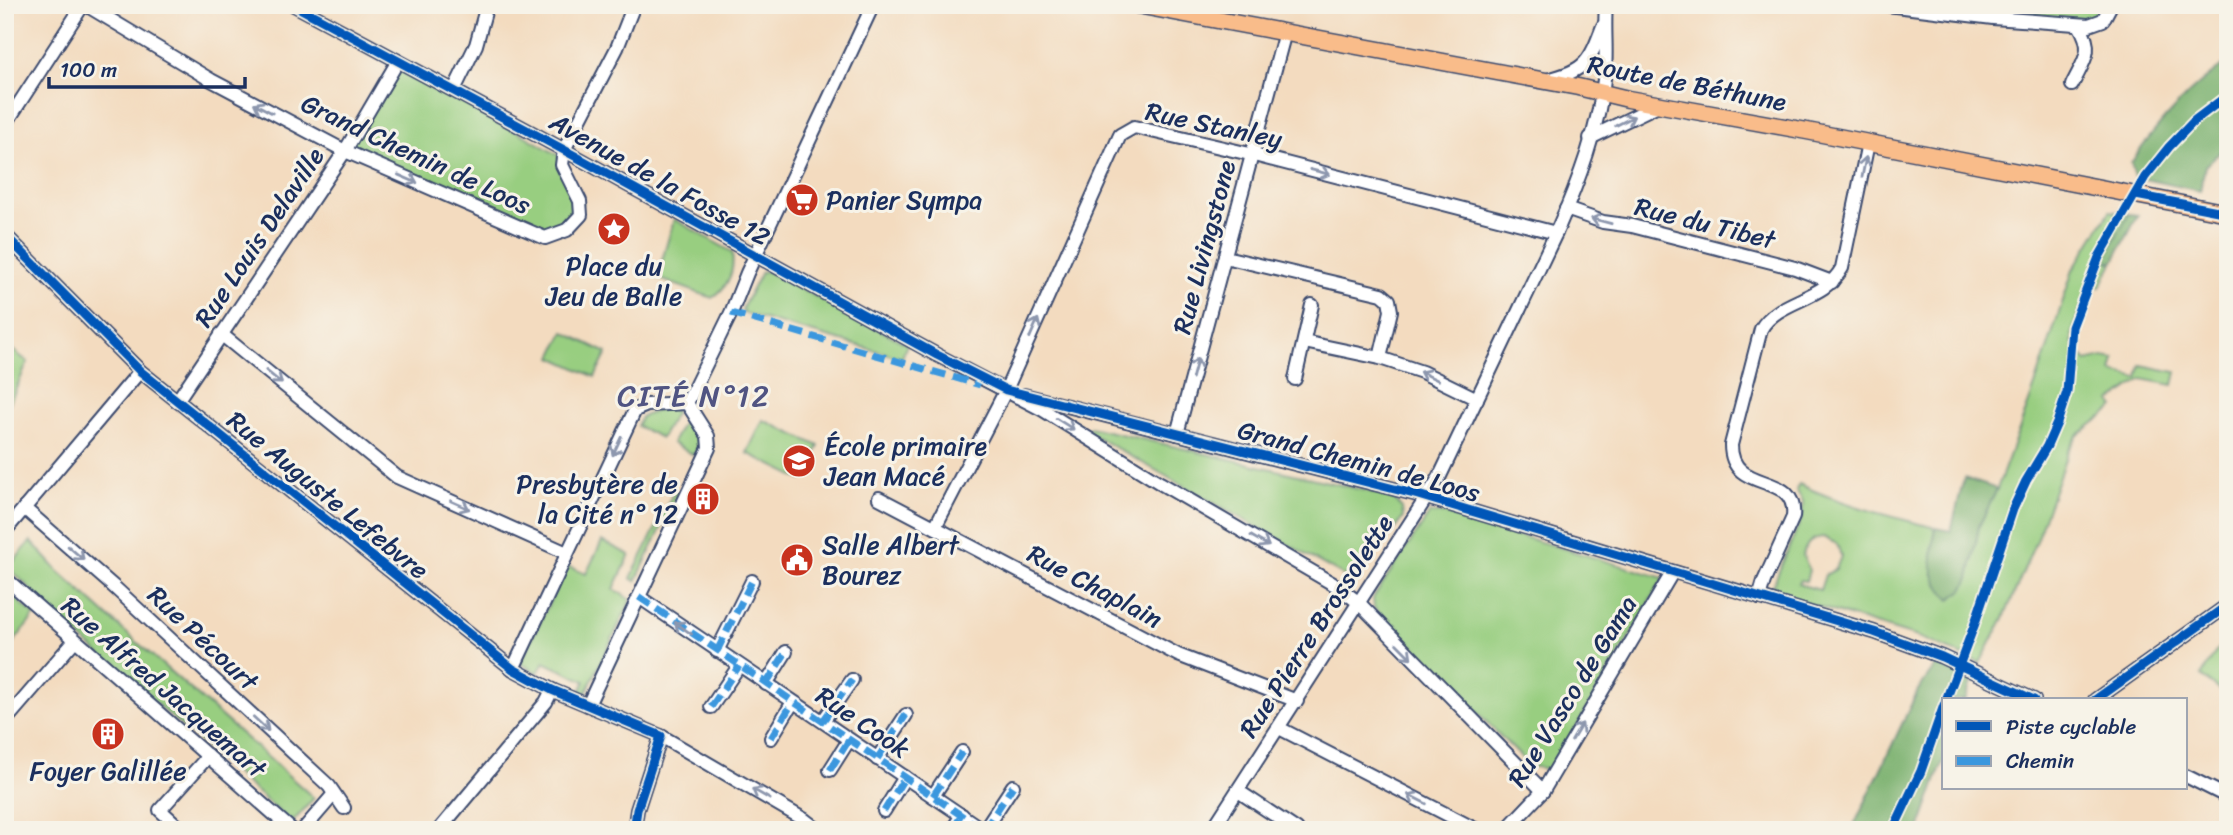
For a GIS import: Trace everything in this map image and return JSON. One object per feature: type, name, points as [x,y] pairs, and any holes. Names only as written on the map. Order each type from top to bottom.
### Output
[{"type":"main road","name":"Route de Béthune","points":[[1137,5],[2228,212]]},
{"type":"street","points":[[5,125],[85,5]]},
{"type":"street","name":"Grand Chemin de Loos","points":[[85,5],[211,80],[345,152],[545,238],[567,230],[581,215],[580,201],[562,165],[564,150]]},
{"type":"street","name":"Avenue de la Fosse 12","points":[[294,5],[947,361],[1043,410],[1160,483],[1335,585],[1358,602],[1543,791]]},
{"type":"street","points":[[454,90],[476,45],[487,5]]},
{"type":"street","points":[[564,150],[617,48],[634,5]]},
{"type":"street","points":[[687,403],[873,5]]},
{"type":"street","points":[[1542,81],[1568,75],[1588,61],[1604,23],[1606,5]]},
{"type":"street","points":[[1887,5],[2079,25],[2099,23],[2111,5]]},
{"type":"street","name":"Rue Pierre Brossolette","points":[[1212,830],[1439,478],[1566,209],[1590,138],[1601,92],[1605,71],[1604,23]]},
{"type":"street","points":[[2072,85],[2088,53],[2087,39],[2079,25]]},
{"type":"street","name":"Rue Livingstone","points":[[1177,433],[1285,32]]},
{"type":"street","name":"Rue Louis Delaville","points":[[177,401],[345,152],[398,61]]},
{"type":"street","points":[[1590,138],[1660,104]]},
{"type":"street","name":"Rue Stanley","points":[[935,527],[1006,390],[1120,135],[1134,127],[1556,233]]},
{"type":"street","points":[[1759,598],[1794,509],[1791,500],[1781,488],[1743,474],[1734,465],[1731,445],[1761,329],[1766,321],[1832,282],[1842,268],[1868,143]]},
{"type":"street","name":"Rue du Tibet","points":[[1566,209],[1603,222],[1632,226],[1795,268],[1832,282]]},
{"type":"street","name":"Rue Auguste Lefebvre","points":[[5,235],[140,371],[513,669],[552,691],[661,736],[818,830]]},
{"type":"street","points":[[1225,257],[1382,294],[1389,300],[1391,311],[1380,358]]},
{"type":"street","points":[[1295,379],[1312,305]]},
{"type":"street","points":[[221,334],[397,477],[567,553]]},
{"type":"street","points":[[1304,342],[1380,358],[1422,372],[1477,398]]},
{"type":"street","points":[[5,531],[140,371]]},
{"type":"street","name":"Grand Chemin de Loos","points":[[1006,390],[1426,499],[1874,632],[1974,670],[2030,698]]},
{"type":"street","points":[[513,669],[635,411],[647,405],[687,403]]},
{"type":"street","points":[[588,705],[709,448],[708,436],[687,403]]},
{"type":"street","name":"Rue Chaplain","points":[[879,498],[1178,655],[1297,701]]},
{"type":"street","name":"Rue Pécourt","points":[[24,508],[123,595],[329,786],[344,808]]},
{"type":"street","name":"Rue Vasco de Gama","points":[[1506,830],[1543,791],[1672,573]]},
{"type":"street","name":"Rue Alfred Jacquemart","points":[[5,578],[292,830]]},
{"type":"street","points":[[717,651],[752,581]]},
{"type":"street","name":"Rue Cook","points":[[639,597],[984,830]]},
{"type":"street","points":[[2098,698],[2228,605]]},
{"type":"street","points":[[5,721],[75,640]]},
{"type":"street","points":[[765,684],[786,652]]},
{"type":"street","points":[[711,708],[738,666]]},
{"type":"street","points":[[823,721],[852,680]]},
{"type":"street","points":[[439,830],[546,702],[552,691]]},
{"type":"street","points":[[771,738],[793,702]]},
{"type":"street","points":[[877,758],[906,715]]},
{"type":"street","points":[[1279,728],[1477,830]]},
{"type":"street","points":[[634,830],[637,810],[661,736]]},
{"type":"street","points":[[830,770],[849,740]]},
{"type":"street","points":[[933,796],[962,752]]},
{"type":"street","points":[[182,830],[160,810],[207,755]]},
{"type":"street","points":[[884,811],[905,777]]},
{"type":"street","points":[[2188,777],[2228,797]]},
{"type":"street","points":[[984,830],[1013,786]]},
{"type":"street","points":[[1238,791],[1297,830]]},
{"type":"street","points":[[303,830],[334,793]]},
{"type":"street","points":[[952,830],[962,815]]},
{"type":"green space","points":[[1887,5],[2111,5],[2091,24]]},
{"type":"green space","points":[[398,61],[561,157],[582,203],[567,224],[543,233],[345,151]]},
{"type":"green space","points":[[2228,62],[2228,145],[2205,166],[2200,191],[2135,177],[2131,163],[2152,134],[2187,95]]},
{"type":"green space","points":[[2110,211],[2129,214],[2103,258],[2113,263],[2100,287],[2092,285],[2077,318],[2072,341],[2087,361],[2103,357],[2115,359],[2112,372],[2138,378],[2141,365],[2176,372],[2173,385],[2142,379],[2111,401],[2115,407],[2078,435],[2068,451],[2036,541],[2004,618],[1980,663],[1921,638],[1770,592],[1802,517],[1803,501],[1796,490],[1799,484],[1850,504],[1936,528],[1932,548],[1969,579],[1979,526],[1997,489],[2035,386],[2073,270]],"holes":[[[1823,537],[1837,544],[1841,556],[1836,569],[1825,575],[1820,590],[1798,584],[1800,580],[1806,581],[1809,570],[1803,556],[1809,542]]]},
{"type":"green space","points":[[2129,214],[2138,215],[2113,263],[2103,259]]},
{"type":"green space","points":[[674,219],[732,252],[729,278],[712,298],[657,278]]},
{"type":"green space","points":[[767,271],[907,344],[902,358],[743,313],[742,309],[761,272]]},
{"type":"green space","points":[[564,332],[607,353],[595,377],[552,357]]},
{"type":"green space","points":[[5,344],[28,362],[5,413]]},
{"type":"green space","points":[[661,409],[676,412],[661,438],[637,426],[641,417]]},
{"type":"green space","points":[[686,416],[701,440],[694,455],[672,443]]},
{"type":"green space","points":[[763,420],[819,446],[802,480],[747,453]]},
{"type":"green space","points":[[1090,427],[1389,496],[1402,508],[1403,518],[1362,573],[1344,576],[1086,431]]},
{"type":"green space","points":[[1964,478],[1997,489],[1979,526],[1969,579],[1963,590],[1950,599],[1934,575],[1932,548],[1936,528],[1951,531]]},
{"type":"green space","points":[[674,491],[678,493],[636,581],[631,578]]},
{"type":"green space","points":[[1430,513],[1445,514],[1664,578],[1555,764],[1548,769],[1530,766],[1374,608],[1373,598]]},
{"type":"green space","points":[[31,541],[57,570],[314,798],[292,823],[31,594],[29,587],[8,568]]},
{"type":"green space","points":[[602,541],[630,555],[614,589],[631,600],[585,695],[580,693],[585,681],[544,662],[538,673],[520,663],[567,566],[586,574]]},
{"type":"green space","points":[[5,590],[35,615],[5,653]]},
{"type":"green space","points":[[2228,632],[2228,696],[2201,676]]},
{"type":"green space","points":[[1937,664],[1972,680],[1966,698],[1942,698],[1942,765],[1919,830],[1852,830],[1918,690]]},
{"type":"marked path","points":[[731,313],[980,385]]},
{"type":"marked path","points":[[717,651],[752,581]]},
{"type":"marked path","points":[[639,597],[983,830]]},
{"type":"marked path","points":[[766,684],[786,652]]},
{"type":"marked path","points":[[711,707],[739,666]]},
{"type":"marked path","points":[[823,721],[852,680]]},
{"type":"marked path","points":[[771,738],[793,702]]},
{"type":"marked path","points":[[877,759],[906,715]]},
{"type":"marked path","points":[[830,770],[849,740]]},
{"type":"marked path","points":[[933,796],[962,752]]},
{"type":"marked path","points":[[884,811],[905,777]]},
{"type":"marked path","points":[[984,830],[1013,786]]},
{"type":"marked path","points":[[952,830],[962,815]]},
{"type":"cycle path","points":[[294,5],[1006,390],[1418,495],[1874,632],[1942,657],[2030,698]]},
{"type":"cycle path","points":[[1947,698],[2013,509],[2057,423],[2067,392],[2072,327],[2099,257],[2145,177],[2195,120],[2228,95]]},
{"type":"cycle path","points":[[2136,195],[2228,213]]},
{"type":"cycle path","points":[[5,235],[140,371],[513,669],[552,690],[661,736],[637,810],[634,830]]},
{"type":"cycle path","points":[[2098,698],[2228,605]]},
{"type":"cycle path","points":[[1893,830],[1921,771],[1942,711]]},
{"type":"place","name":"Panier Sympa","points":[[802,200]]},
{"type":"place","name":"Place du Jeu de Balle","points":[[614,229]]},
{"type":"place","name":"École primaire Jean Macé","points":[[799,461]]},
{"type":"place","name":"Presbytère de la Cité n° 12","points":[[703,499]]},
{"type":"place","name":"Salle Albert Bourez","points":[[797,560]]},
{"type":"place","name":"Foyer Galillée","points":[[108,734]]},
{"type":"district","name":"CITÉ N°12","points":[[694,396]]}]
